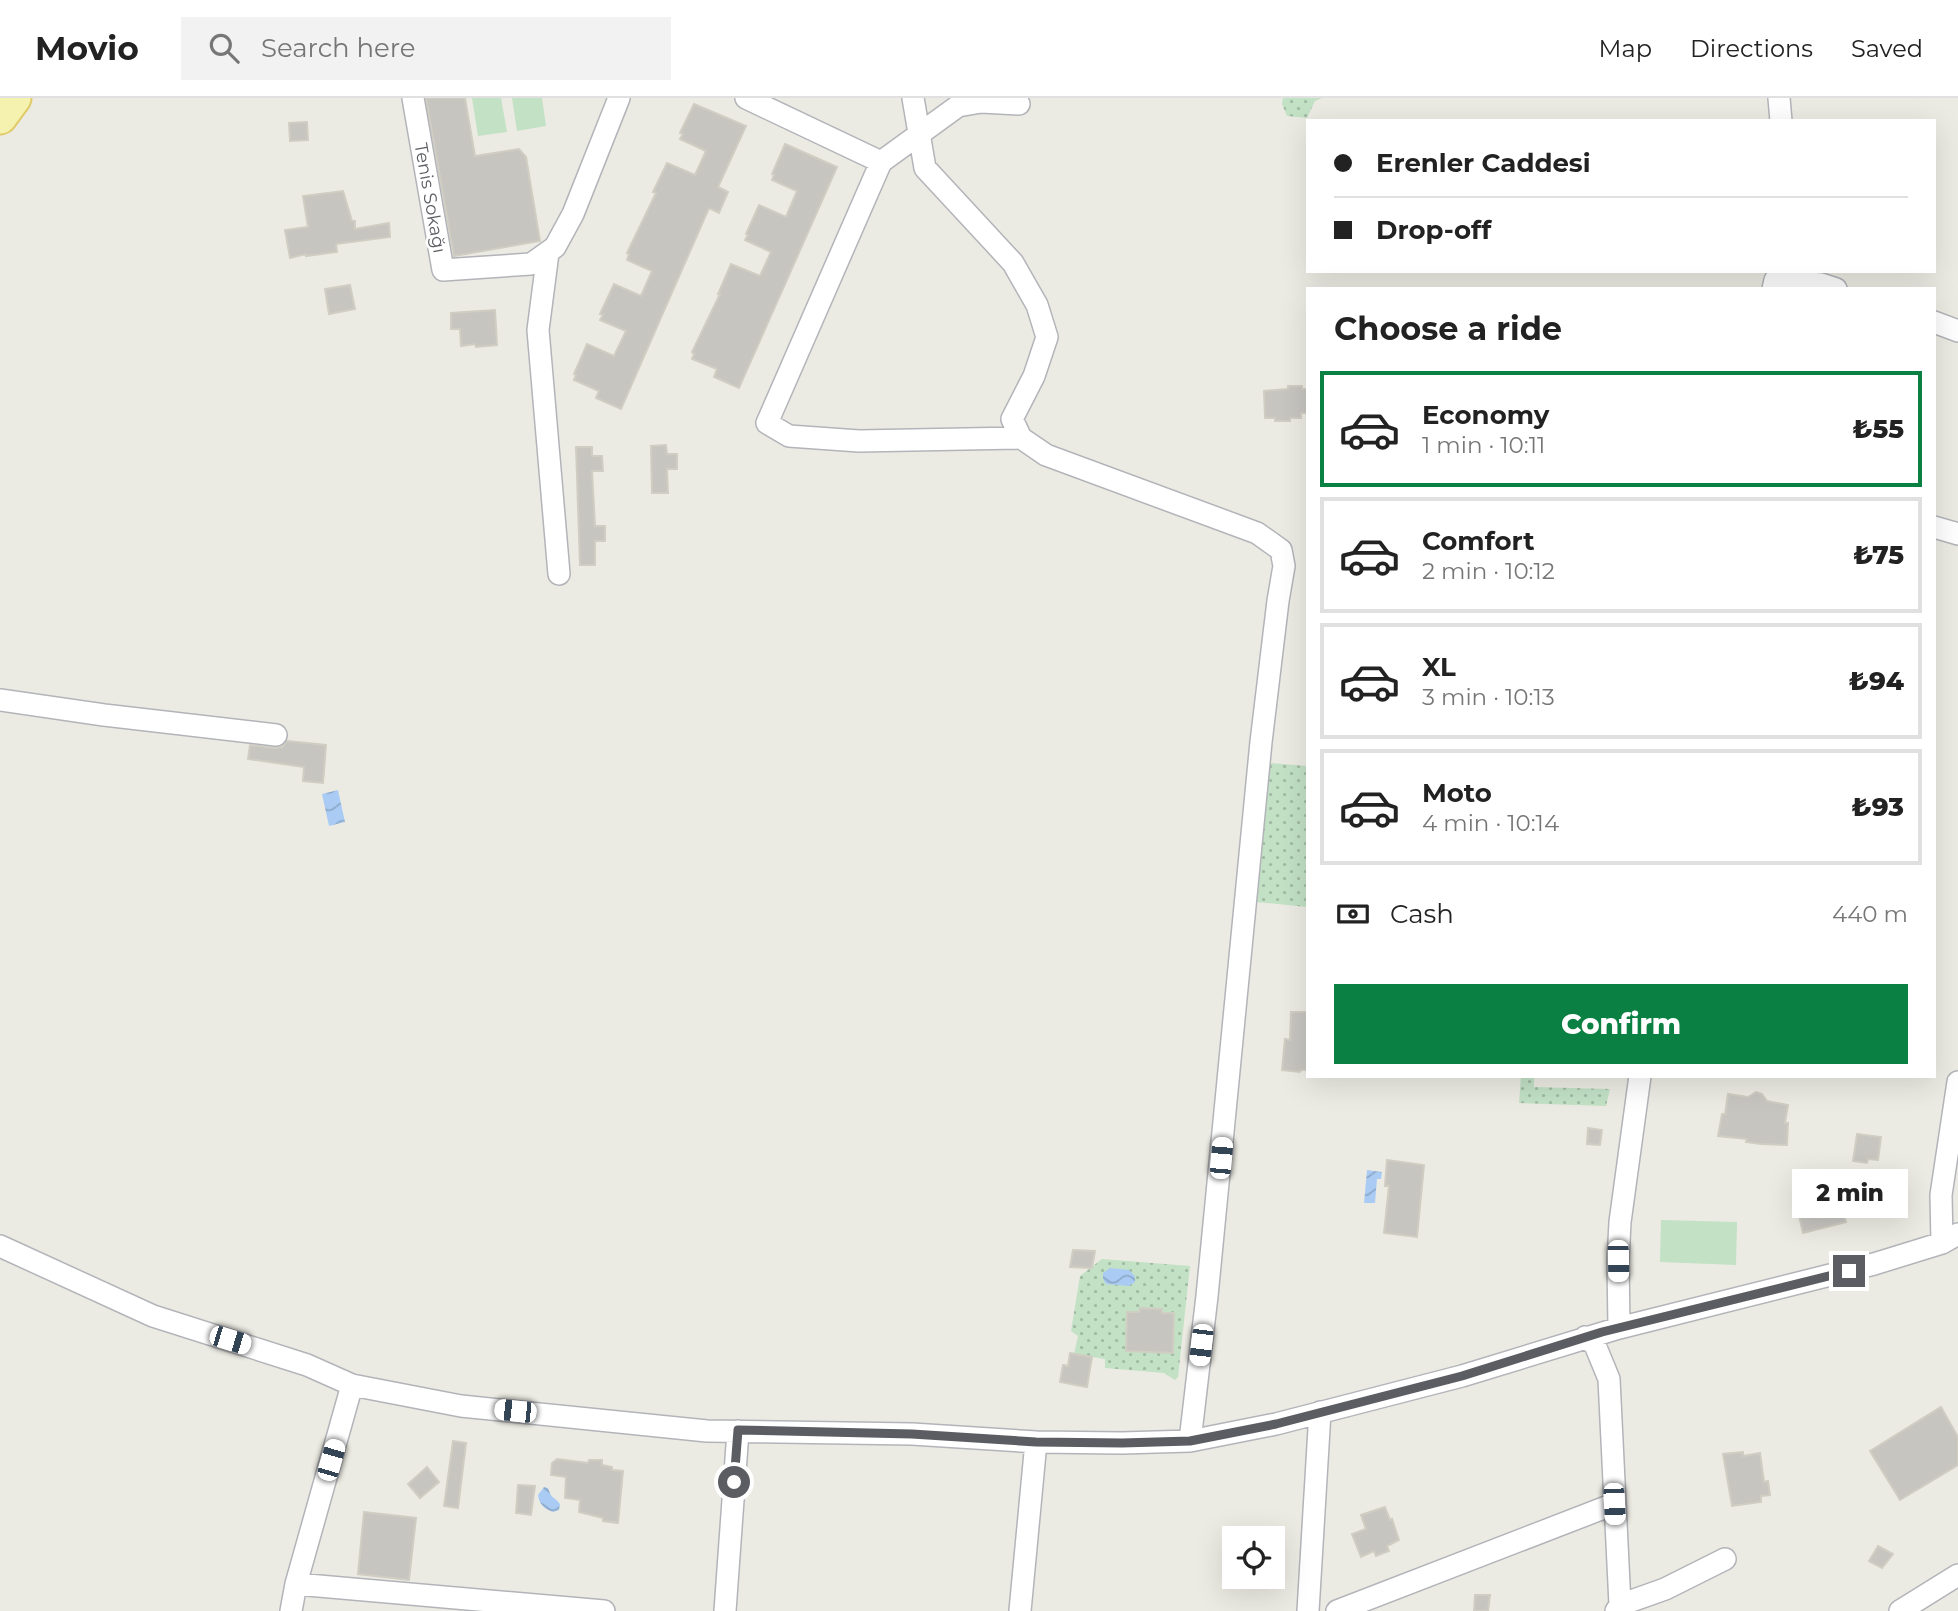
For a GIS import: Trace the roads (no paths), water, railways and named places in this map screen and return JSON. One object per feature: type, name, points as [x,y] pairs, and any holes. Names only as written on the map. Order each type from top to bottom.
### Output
[{"type":"main road","points":[[0,117],[15,98]]},
{"type":"street","name":"Tenis Sokağı","points":[[413,98],[443,270],[531,264],[548,253]]},
{"type":"street","points":[[559,574],[538,330],[548,253],[555,247],[573,214],[619,98]]},
{"type":"street","points":[[746,98],[881,162]]},
{"type":"street","points":[[913,98],[925,168],[1013,263],[1037,305],[1047,337],[1034,376],[1012,419],[1021,438],[1046,455],[1257,533],[1281,550],[1284,566],[1261,742],[1207,1297],[1190,1441]]},
{"type":"street","points":[[1779,98],[1781,119]]},
{"type":"street","points":[[1019,104],[981,102],[958,106],[881,162],[767,423],[789,436],[859,442],[1021,438]]},
{"type":"street","points":[[1775,280],[1830,287]]},
{"type":"street","points":[[1936,323],[1958,331]]},
{"type":"street","points":[[1936,528],[1958,534]]},
{"type":"street","points":[[0,701],[276,735]]},
{"type":"street","points":[[1619,1328],[1620,1222],[1640,1078]]},
{"type":"street","points":[[0,1246],[153,1316],[307,1364],[352,1385],[461,1406],[707,1430],[912,1434],[1036,1442],[1190,1441],[1276,1424],[1462,1376],[1585,1337],[1874,1264],[1950,1238],[1941,1195],[1958,1082]]},
{"type":"street","points":[[1585,1337],[1595,1345],[1609,1379],[1618,1608],[1665,1589],[1726,1559]]},
{"type":"street","points":[[290,1611],[352,1385]]},
{"type":"street","points":[[1308,1611],[1320,1412]]},
{"type":"street","points":[[725,1611],[738,1430]]},
{"type":"street","points":[[1020,1611],[1036,1442]]},
{"type":"street","points":[[1336,1611],[1614,1504]]},
{"type":"street","points":[[1900,1611],[1958,1575]]},
{"type":"street","points":[[296,1584],[604,1611]]},
{"type":"water","points":[[338,790],[345,822],[329,826],[322,794]]},
{"type":"water","points":[[1367,1170],[1382,1172],[1381,1179],[1377,1179],[1375,1203],[1364,1203]]},
{"type":"water","points":[[1110,1268],[1129,1270],[1135,1276],[1135,1282],[1129,1286],[1106,1284],[1103,1273]]},
{"type":"water","points":[[544,1487],[548,1488],[560,1504],[559,1510],[553,1512],[541,1504],[538,1495]]}]
